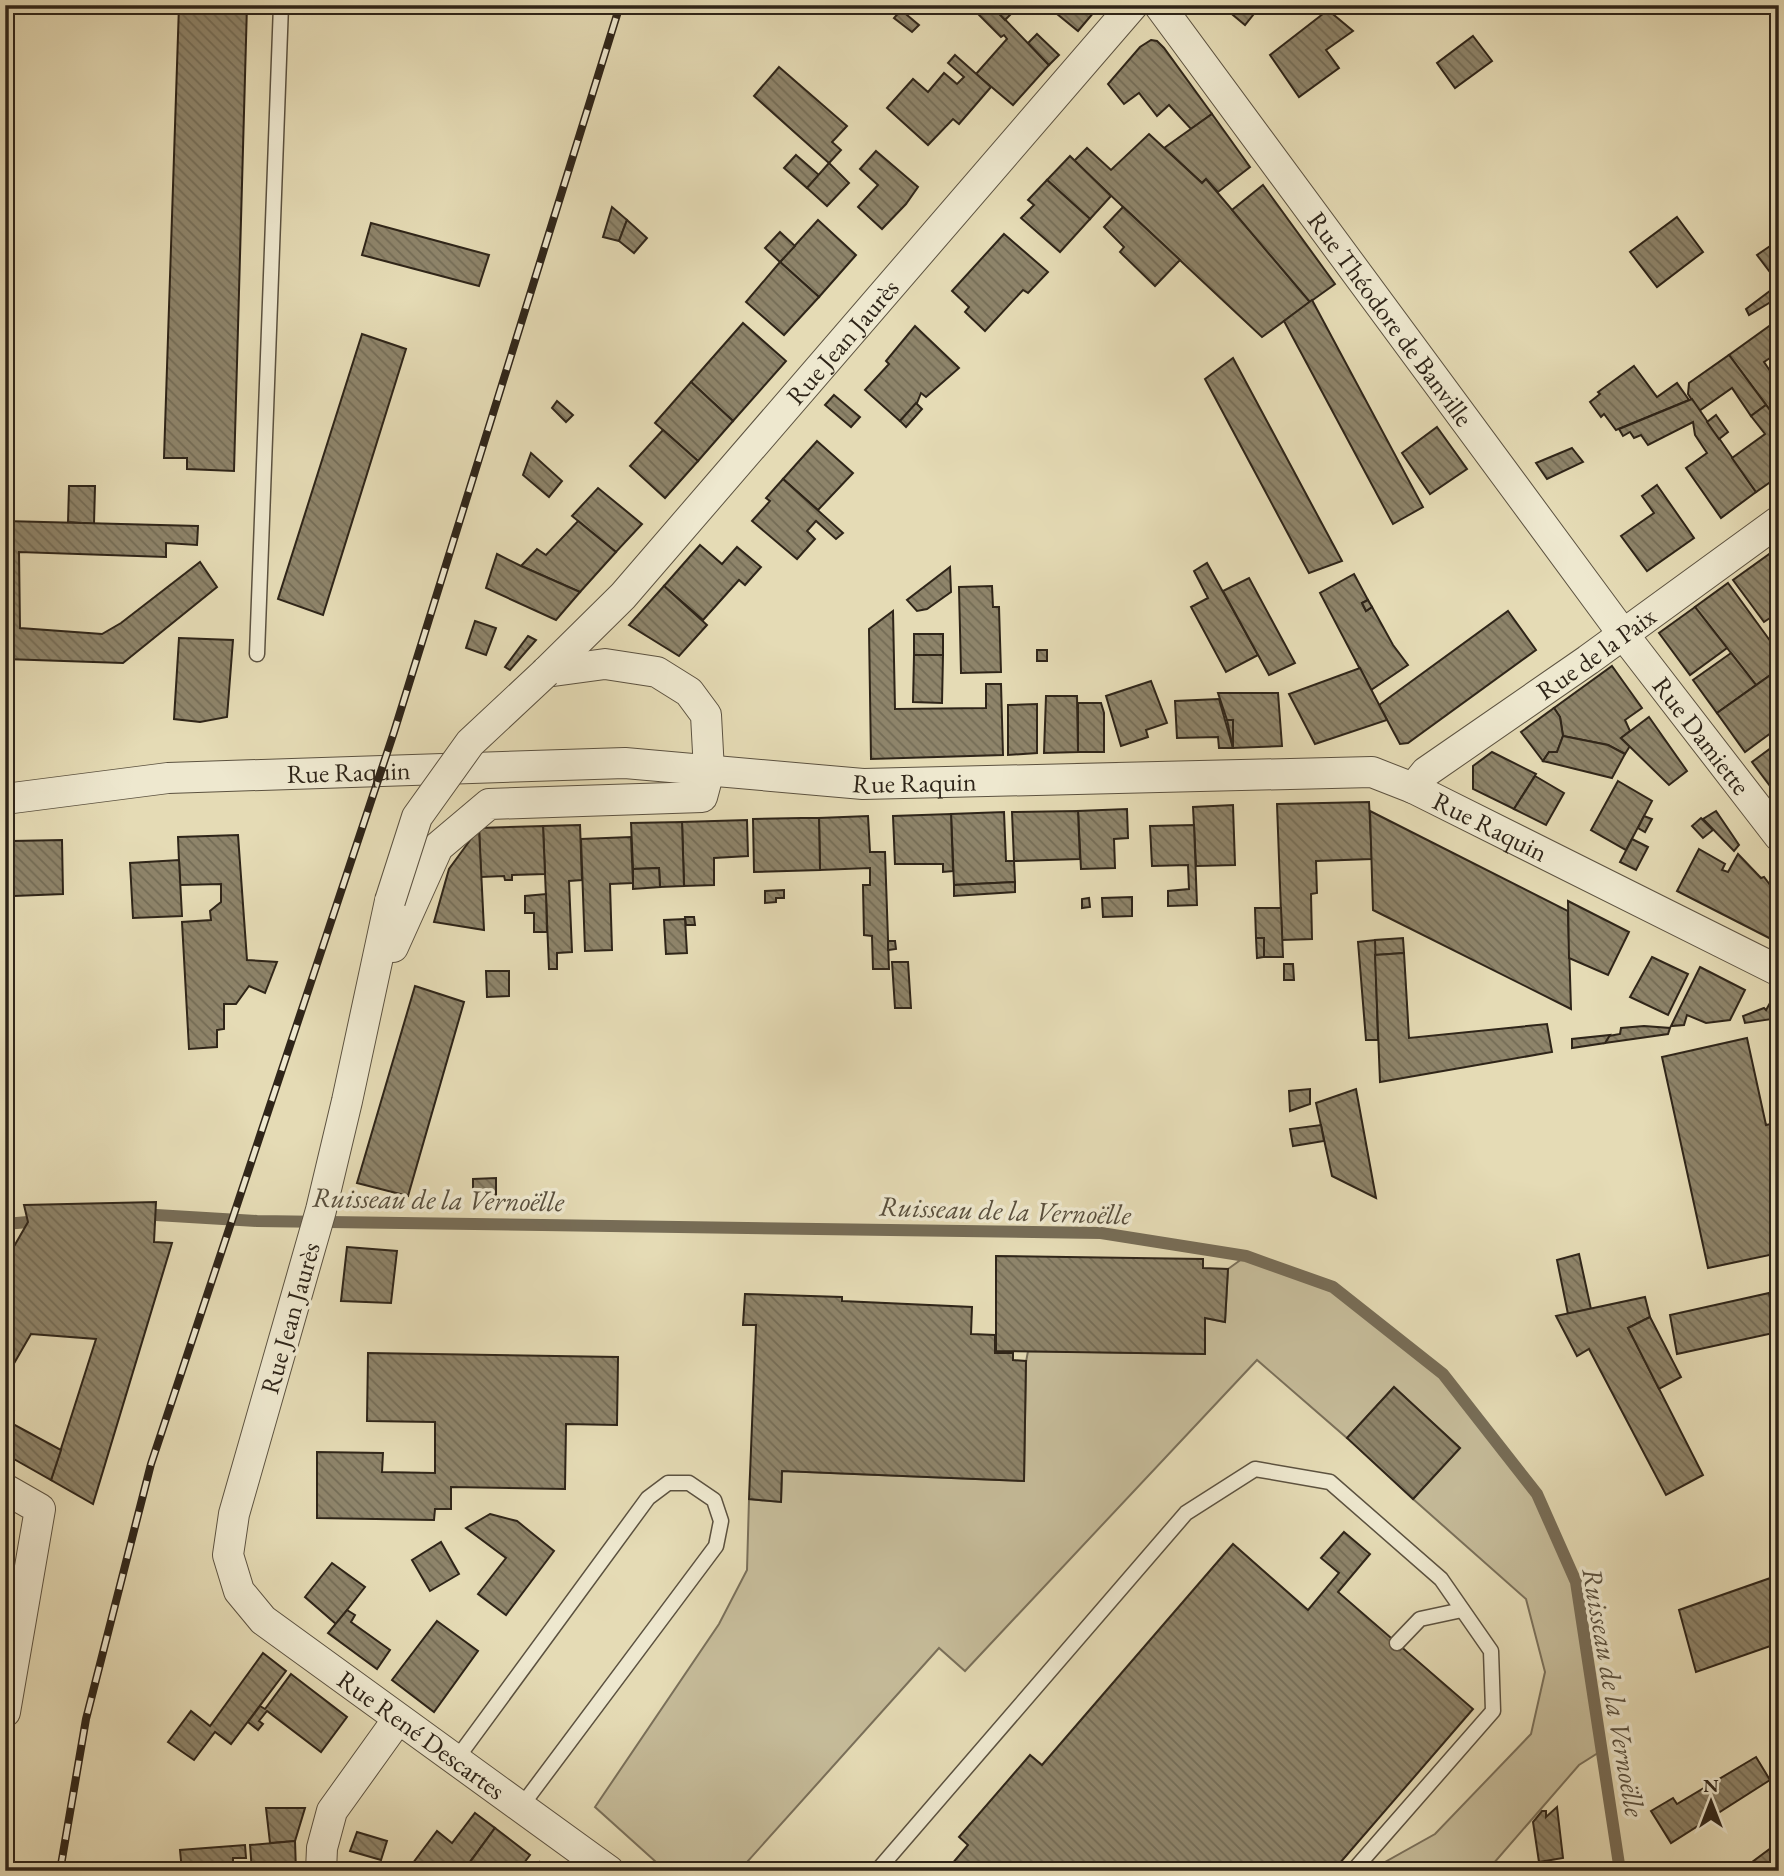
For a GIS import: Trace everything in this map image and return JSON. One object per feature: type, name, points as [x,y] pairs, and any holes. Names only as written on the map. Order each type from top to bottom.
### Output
[{"type":"street","name":"Rue Jean Jaurès","points":[[239,1591],[228,1555],[234,1514],[318,1221],[390,901],[417,817],[470,743],[623,596],[1133,5]]},
{"type":"street","name":"Rue Théodore de Banville","points":[[1159,5],[1623,634]]},
{"type":"street","name":"Rue de la Paix","points":[[1413,788],[1426,772],[1779,521]]},
{"type":"street","name":"Rue Damiette","points":[[1623,634],[1779,836]]},
{"type":"street","points":[[546,672],[605,664],[657,672],[689,692],[706,715],[709,771]]},
{"type":"street","name":"Rue Raquin","points":[[5,799],[169,778],[625,763],[863,784],[1372,772],[1413,788],[1779,971]]},
{"type":"street","name":"Rue Jean Jaurès","points":[[368,1004],[438,847],[489,804],[702,797],[709,771]]},
{"type":"street","points":[[5,1489],[40,1509],[5,1712]]},
{"type":"street","name":"Rue René Descartes","points":[[239,1591],[262,1620],[609,1871]]},
{"type":"street","points":[[321,1871],[322,1848],[332,1811],[398,1720]]},
{"type":"lane","points":[[257,654],[281,5]]},
{"type":"lane","points":[[877,1871],[1186,1513],[1255,1469],[1330,1482],[1441,1579],[1491,1651],[1493,1711],[1353,1871]]},
{"type":"lane","points":[[455,1761],[648,1498],[668,1483],[689,1483],[713,1500],[720,1521],[716,1546],[520,1808]]},
{"type":"lane","points":[[1397,1643],[1420,1619],[1462,1610]]},
{"type":"shaded area","points":[[1246,1256],[1333,1287],[1443,1374],[1537,1494],[1576,1582],[1601,1751],[1579,1765],[1487,1871],[1369,1871],[1435,1834],[1531,1734],[1545,1672],[1526,1599],[1413,1499],[1460,1448],[1394,1387],[1347,1438],[1257,1360],[965,1671],[939,1648],[739,1871],[666,1871],[595,1807],[719,1624],[747,1570],[749,1499],[781,1502],[782,1471],[1024,1481],[1028,1351],[1205,1354],[1205,1318],[1225,1322],[1228,1269]]},
{"type":"building","points":[[179,5],[247,5],[234,471],[187,469],[187,458],[164,458]]},
{"type":"building","points":[[974,5],[991,5],[1049,65],[1013,105],[976,74],[1007,39],[1004,35],[1001,37],[974,10],[977,8]]},
{"type":"building","points":[[991,5],[1011,5],[1015,10],[1005,20]]},
{"type":"building","points":[[1046,5],[1100,5],[1078,31]]},
{"type":"building","points":[[1221,5],[1261,5],[1245,25]]},
{"type":"building","points":[[901,10],[919,25],[912,32],[894,18]]},
{"type":"building","points":[[1328,10],[1353,31],[1326,50],[1339,68],[1299,97],[1270,55]]},
{"type":"building","points":[[1037,34],[1059,55],[1049,65],[1028,43]]},
{"type":"building","points":[[1473,36],[1492,61],[1455,88],[1437,63]]},
{"type":"building","points":[[1151,40],[1157,41],[1164,48],[1212,114],[1191,129],[1169,105],[1157,116],[1139,93],[1124,104],[1108,84],[1140,47]]},
{"type":"building","points":[[955,55],[991,87],[959,124],[953,119],[928,145],[887,108],[913,79],[928,92],[944,73],[957,84],[964,77],[948,63]]},
{"type":"building","points":[[779,67],[847,126],[832,142],[841,150],[829,163],[754,96]]},
{"type":"building","points":[[1212,114],[1250,167],[1218,192],[1206,179],[1202,183],[1164,148]]},
{"type":"building","points":[[1149,134],[1202,183],[1206,179],[1310,302],[1262,337],[1074,161],[1087,148],[1111,170]]},
{"type":"building","points":[[876,151],[918,187],[882,229],[858,207],[878,185],[860,169]]},
{"type":"building","points":[[796,155],[819,175],[807,188],[784,168]]},
{"type":"building","points":[[1070,156],[1111,196],[1090,219],[1047,180]]},
{"type":"building","points":[[829,163],[849,183],[827,206],[807,188]]},
{"type":"building","points":[[1047,180],[1090,219],[1060,252],[1021,218],[1034,205],[1028,200]]},
{"type":"building","points":[[1263,185],[1335,284],[1310,302],[1232,210]]},
{"type":"building","points":[[612,207],[627,220],[619,241],[603,237]]},
{"type":"building","points":[[1123,207],[1180,260],[1155,286],[1120,252],[1124,247],[1104,227]]},
{"type":"building","points":[[1677,217],[1703,252],[1657,287],[1630,252]]},
{"type":"building","points":[[627,220],[647,238],[634,253],[619,241]]},
{"type":"building","points":[[818,220],[856,255],[819,297],[780,262]]},
{"type":"building","points":[[371,223],[489,255],[479,286],[362,255]]},
{"type":"building","points":[[780,232],[795,246],[780,262],[765,248]]},
{"type":"building","points":[[1004,234],[1048,272],[1028,293],[1023,290],[985,331],[965,312],[969,307],[952,291]]},
{"type":"building","points":[[1773,244],[1779,252],[1779,284],[1757,255]]},
{"type":"building","points":[[780,262],[819,297],[784,335],[746,302]]},
{"type":"building","points":[[1779,284],[1779,297],[1749,315],[1746,309]]},
{"type":"building","points":[[1312,300],[1423,507],[1393,524],[1284,321]]},
{"type":"building","points":[[1779,319],[1779,352],[1764,362],[1777,381],[1779,422],[1729,355]]},
{"type":"building","points":[[743,323],[786,361],[733,421],[691,382]]},
{"type":"building","points":[[915,326],[959,368],[926,397],[921,393],[917,403],[900,421],[865,390],[889,364],[886,361]]},
{"type":"building","points":[[362,334],[406,349],[323,615],[278,599]]},
{"type":"building","points":[[1729,355],[1766,405],[1751,416],[1732,388],[1699,411],[1688,394],[1689,383]]},
{"type":"building","points":[[1233,358],[1342,561],[1309,573],[1205,379]]},
{"type":"building","points":[[1634,366],[1657,397],[1677,383],[1689,400],[1616,430],[1604,414],[1601,417],[1590,402],[1600,394],[1598,392]]},
{"type":"building","points":[[691,382],[733,421],[698,461],[655,423]]},
{"type":"building","points":[[834,395],[860,417],[851,427],[825,405]]},
{"type":"building","points":[[1692,399],[1756,492],[1721,518],[1686,468],[1707,453],[1695,435],[1693,422],[1648,445],[1641,435],[1634,438],[1630,432],[1623,436],[1619,429]]},
{"type":"building","points":[[557,401],[573,415],[566,422],[552,408]]},
{"type":"building","points":[[916,403],[922,409],[906,427],[900,421]]},
{"type":"building","points":[[1766,405],[1779,422],[1779,476],[1756,492],[1732,458],[1765,434],[1751,416]]},
{"type":"building","points":[[1716,415],[1728,432],[1719,439],[1707,422]]},
{"type":"building","points":[[1437,427],[1467,469],[1430,494],[1402,453]]},
{"type":"building","points":[[663,430],[698,461],[665,498],[630,466]]},
{"type":"building","points":[[817,441],[853,473],[818,510],[783,479]]},
{"type":"building","points":[[1572,448],[1583,462],[1547,479],[1536,463]]},
{"type":"building","points":[[531,453],[562,481],[549,497],[523,475]]},
{"type":"building","points":[[783,479],[843,533],[836,539],[816,521],[807,531],[815,539],[797,559],[752,521],[770,501],[766,498]]},
{"type":"building","points":[[1657,485],[1694,538],[1647,571],[1621,536],[1654,513],[1642,496]]},
{"type":"building","points":[[69,486],[95,486],[94,524],[68,522]]},
{"type":"building","points":[[598,488],[642,524],[616,552],[572,516]]},
{"type":"building","points":[[5,521],[198,526],[197,545],[166,543],[166,557],[19,552],[20,628],[102,634],[121,623],[200,562],[217,587],[123,663],[5,659]]},
{"type":"building","points":[[578,521],[616,552],[580,592],[521,566],[537,549],[546,555]]},
{"type":"building","points":[[700,545],[722,564],[737,547],[761,567],[745,585],[739,580],[703,620],[664,586]]},
{"type":"building","points":[[1779,547],[1779,612],[1764,622],[1733,580]]},
{"type":"building","points":[[497,554],[580,592],[556,620],[486,588]]},
{"type":"building","points":[[1207,563],[1258,655],[1226,672],[1191,607],[1208,598],[1194,571]]},
{"type":"building","points":[[950,567],[951,592],[927,609],[917,611],[907,600]]},
{"type":"building","points":[[1354,574],[1368,600],[1362,603],[1366,611],[1372,607],[1393,645],[1408,665],[1371,690],[1320,593]]},
{"type":"building","points":[[1249,578],[1295,663],[1269,675],[1223,591]]},
{"type":"building","points":[[1728,583],[1779,653],[1779,669],[1756,685],[1695,607]]},
{"type":"building","points":[[664,586],[707,625],[679,656],[629,625]]},
{"type":"building","points":[[992,586],[993,607],[999,607],[1001,672],[961,673],[959,587]]},
{"type":"building","points":[[1368,600],[1372,607],[1366,611],[1362,603]]},
{"type":"building","points":[[1695,607],[1727,648],[1690,675],[1659,633]]},
{"type":"building","points":[[893,611],[895,709],[986,708],[986,684],[1001,684],[1003,755],[871,759],[869,629]]},
{"type":"building","points":[[1508,611],[1536,650],[1408,743],[1400,744],[1379,705]]},
{"type":"building","points":[[475,621],[496,628],[486,655],[466,648]]},
{"type":"building","points":[[914,634],[943,634],[943,655],[914,655]]},
{"type":"building","points":[[528,636],[536,640],[510,670],[505,667]]},
{"type":"building","points":[[179,638],[233,640],[227,717],[200,722],[174,719]]},
{"type":"building","points":[[1037,650],[1047,650],[1047,661],[1037,661]]},
{"type":"building","points":[[1731,653],[1756,685],[1717,713],[1693,680]]},
{"type":"building","points":[[914,655],[943,655],[942,703],[913,702]]},
{"type":"building","points":[[1612,666],[1642,708],[1625,720],[1630,731],[1621,738],[1630,746],[1625,754],[1608,745],[1563,736],[1560,717],[1554,708]]},
{"type":"building","points":[[1360,668],[1387,720],[1315,744],[1289,694]]},
{"type":"building","points":[[1779,669],[1779,727],[1745,752],[1717,713]]},
{"type":"building","points":[[1151,681],[1167,723],[1146,730],[1148,737],[1121,746],[1106,696]]},
{"type":"building","points":[[1218,693],[1278,693],[1282,746],[1233,748],[1233,720],[1227,720]]},
{"type":"building","points":[[1046,696],[1077,696],[1078,752],[1044,753]]},
{"type":"building","points":[[1219,699],[1233,748],[1219,748],[1218,737],[1177,738],[1175,701]]},
{"type":"building","points":[[1078,703],[1101,703],[1104,713],[1104,752],[1078,752]]},
{"type":"building","points":[[1037,704],[1037,753],[1008,755],[1008,705]]},
{"type":"building","points":[[1554,708],[1560,717],[1563,736],[1557,752],[1549,752],[1543,761],[1521,732]]},
{"type":"building","points":[[1649,717],[1687,771],[1669,785],[1621,738]]},
{"type":"building","points":[[1227,720],[1233,720],[1233,748]]},
{"type":"building","points":[[1563,736],[1608,745],[1625,754],[1612,778],[1543,761],[1549,752],[1557,752]]},
{"type":"building","points":[[1779,742],[1779,798],[1752,762]]},
{"type":"building","points":[[1492,752],[1536,774],[1514,809],[1473,789],[1473,766]]},
{"type":"building","points":[[1535,776],[1564,793],[1546,825],[1514,809]]},
{"type":"building","points":[[1618,781],[1652,801],[1626,850],[1591,830]]},
{"type":"building","points":[[1369,802],[1372,859],[1316,861],[1317,893],[1311,894],[1312,939],[1282,940],[1277,804]]},
{"type":"building","points":[[1233,805],[1235,865],[1196,866],[1193,807]]},
{"type":"building","points":[[1127,809],[1128,838],[1114,839],[1115,868],[1081,869],[1078,811]]},
{"type":"building","points":[[1078,811],[1080,859],[1014,861],[1012,812]]},
{"type":"building","points":[[1370,811],[1568,911],[1571,1009],[1373,910]]},
{"type":"building","points":[[1716,811],[1739,845],[1734,851],[1703,819]]},
{"type":"building","points":[[1004,812],[1006,861],[1014,861],[1015,882],[954,885],[951,814]]},
{"type":"building","points":[[951,814],[953,871],[943,872],[943,864],[895,864],[893,816]]},
{"type":"building","points":[[868,816],[870,852],[885,852],[889,969],[873,969],[872,936],[864,935],[863,885],[870,885],[870,868],[820,870],[819,818]]},
{"type":"building","points":[[1644,816],[1652,819],[1645,832],[1638,828]]},
{"type":"building","points":[[819,818],[820,870],[754,872],[753,819]]},
{"type":"building","points":[[1701,818],[1713,830],[1703,838],[1692,826]]},
{"type":"building","points":[[747,820],[748,856],[714,858],[714,885],[684,886],[682,822]]},
{"type":"building","points":[[682,822],[684,886],[660,887],[659,868],[633,869],[631,823]]},
{"type":"building","points":[[580,825],[582,880],[569,881],[572,952],[557,953],[557,969],[549,969],[543,826]]},
{"type":"building","points":[[1194,825],[1197,905],[1168,906],[1168,891],[1189,889],[1188,865],[1152,866],[1150,826]]},
{"type":"building","points":[[543,826],[545,874],[512,875],[512,880],[505,880],[504,876],[481,877],[479,828]]},
{"type":"building","points":[[479,828],[484,930],[434,922],[449,869]]},
{"type":"building","points":[[238,835],[247,960],[277,962],[265,993],[249,986],[236,1004],[224,1004],[224,1029],[217,1030],[217,1047],[189,1049],[182,922],[211,920],[210,911],[221,902],[221,884],[180,885],[178,837]]},
{"type":"building","points":[[631,837],[633,883],[610,884],[612,950],[585,951],[581,839]]},
{"type":"building","points":[[1632,839],[1648,847],[1636,870],[1620,862]]},
{"type":"building","points":[[62,840],[63,894],[14,896],[12,841]]},
{"type":"building","points":[[1699,849],[1725,864],[1722,870],[1728,872],[1738,854],[1761,878],[1764,877],[1779,897],[1779,943],[1677,891]]},
{"type":"building","points":[[179,860],[182,916],[133,918],[130,863]]},
{"type":"building","points":[[659,868],[660,887],[633,889],[633,869]]},
{"type":"building","points":[[1015,882],[1015,892],[954,896],[954,885]]},
{"type":"building","points":[[784,890],[784,898],[765,903],[765,891]]},
{"type":"building","points":[[546,894],[547,932],[534,932],[534,913],[525,913],[525,896]]},
{"type":"building","points":[[1132,897],[1132,916],[1103,917],[1102,898]]},
{"type":"building","points":[[1089,898],[1090,907],[1082,908],[1082,899]]},
{"type":"building","points":[[1568,901],[1629,932],[1608,975],[1569,958]]},
{"type":"building","points":[[1255,908],[1281,908],[1283,957],[1264,957],[1264,938],[1256,938]]},
{"type":"building","points":[[685,917],[694,917],[695,925],[686,925]]},
{"type":"building","points":[[685,919],[687,953],[666,954],[664,920]]},
{"type":"building","points":[[1256,938],[1264,938],[1264,957],[1257,958]]},
{"type":"building","points":[[1403,938],[1404,953],[1375,955],[1375,940]]},
{"type":"building","points":[[1375,940],[1378,1040],[1366,1040],[1358,942]]},
{"type":"building","points":[[888,941],[895,941],[896,949],[888,950]]},
{"type":"building","points":[[1404,953],[1409,1038],[1547,1024],[1552,1052],[1380,1082],[1375,955]]},
{"type":"building","points":[[1652,957],[1688,974],[1668,1015],[1630,997]]},
{"type":"building","points":[[892,962],[908,962],[911,1008],[895,1008]]},
{"type":"building","points":[[1284,964],[1293,964],[1294,980],[1284,980]]},
{"type":"building","points":[[1700,967],[1745,990],[1730,1020],[1706,1023],[1687,1015],[1684,1025],[1671,1026]]},
{"type":"building","points":[[486,971],[509,971],[509,996],[487,997]]},
{"type":"building","points":[[415,986],[464,1002],[408,1196],[357,1183]]},
{"type":"building","points":[[1770,1003],[1779,1007],[1779,1018],[1745,1023],[1743,1016],[1764,1008],[1766,1010]]},
{"type":"building","points":[[1621,1028],[1670,1028],[1668,1034],[1605,1043],[1609,1036],[1620,1034]]},
{"type":"building","points":[[1610,1035],[1605,1043],[1572,1048],[1572,1039]]},
{"type":"building","points":[[1747,1038],[1766,1125],[1771,1124],[1779,1162],[1775,1163],[1779,1181],[1779,1253],[1708,1268],[1662,1057]]},
{"type":"building","points":[[1310,1089],[1310,1104],[1290,1111],[1289,1091]]},
{"type":"building","points":[[1356,1089],[1376,1198],[1332,1176],[1316,1103]]},
{"type":"building","points":[[1321,1125],[1324,1141],[1293,1146],[1290,1129]]},
{"type":"building","points":[[496,1178],[496,1196],[473,1195],[473,1179]]},
{"type":"building","points":[[156,1202],[154,1242],[172,1243],[93,1504],[51,1480],[96,1339],[31,1334],[5,1379],[5,1262],[28,1222],[24,1205]]},
{"type":"building","points":[[347,1247],[397,1251],[391,1303],[341,1301]]},
{"type":"building","points":[[1579,1254],[1591,1309],[1568,1314],[1557,1260]]},
{"type":"building","points":[[996,1256],[1203,1259],[1203,1268],[1228,1269],[1225,1322],[1205,1318],[1205,1354],[996,1351]]},
{"type":"building","points":[[1769,1293],[1778,1332],[1677,1354],[1670,1315]]},
{"type":"building","points":[[745,1294],[842,1297],[842,1301],[972,1307],[971,1334],[995,1335],[995,1353],[1013,1353],[1013,1360],[1026,1361],[1024,1481],[782,1471],[781,1502],[749,1499],[756,1325],[743,1325]]},
{"type":"building","points":[[1645,1297],[1650,1317],[1628,1328],[1703,1475],[1666,1495],[1589,1349],[1577,1356],[1556,1316]]},
{"type":"building","points":[[1650,1317],[1681,1377],[1659,1389],[1628,1328]]},
{"type":"building","points":[[368,1353],[618,1357],[617,1425],[566,1424],[565,1489],[451,1487],[451,1509],[435,1509],[434,1520],[317,1518],[317,1452],[383,1453],[382,1472],[435,1473],[435,1422],[367,1421]]},
{"type":"building","points":[[1394,1387],[1460,1448],[1413,1499],[1347,1438]]},
{"type":"building","points":[[5,1406],[14,1411],[11,1423],[61,1450],[51,1480],[5,1454]]},
{"type":"building","points":[[490,1514],[517,1521],[554,1551],[506,1615],[478,1594],[506,1558],[466,1528]]},
{"type":"building","points":[[1344,1532],[1370,1554],[1338,1592],[1473,1709],[1333,1871],[946,1871],[968,1845],[959,1837],[1030,1755],[1042,1765],[1233,1544],[1308,1610],[1339,1573],[1321,1558]]},
{"type":"building","points":[[441,1542],[459,1574],[430,1591],[412,1560]]},
{"type":"building","points":[[332,1563],[365,1587],[336,1624],[305,1597]]},
{"type":"building","points":[[1779,1575],[1779,1643],[1696,1672],[1679,1610]]},
{"type":"building","points":[[347,1610],[355,1615],[351,1622],[390,1650],[377,1669],[328,1633]]},
{"type":"building","points":[[437,1621],[478,1651],[434,1712],[392,1680]]},
{"type":"building","points":[[263,1653],[286,1671],[231,1744],[215,1732],[194,1760],[168,1742],[191,1711],[210,1726]]},
{"type":"building","points":[[291,1674],[347,1717],[321,1752],[267,1711],[259,1721],[263,1724],[258,1730],[248,1722],[260,1706],[265,1709]]},
{"type":"building","points":[[1756,1757],[1770,1780],[1671,1843],[1651,1811],[1673,1798],[1677,1804]]},
{"type":"building","points":[[1557,1807],[1563,1858],[1539,1862],[1533,1822],[1542,1811],[1546,1811],[1546,1817]]},
{"type":"building","points":[[266,1808],[305,1808],[295,1841],[270,1843]]},
{"type":"building","points":[[475,1813],[495,1828],[463,1871],[422,1871],[410,1867],[437,1831],[452,1843]]},
{"type":"building","points":[[495,1828],[530,1855],[518,1871],[476,1871],[468,1865]]},
{"type":"building","points":[[357,1832],[387,1841],[381,1860],[350,1851]]},
{"type":"building","points":[[295,1841],[296,1871],[252,1871],[250,1845]]},
{"type":"building","points":[[1779,1842],[1779,1871],[1740,1871]]},
{"type":"building","points":[[245,1845],[246,1858],[233,1858],[233,1871],[182,1871],[180,1850]]},
{"type":"building","points":[[540,1862],[553,1871],[534,1871]]},
{"type":"waterway","name":"Ruisseau de la Vernoëlle","points":[[156,1215],[257,1221],[1101,1233],[1246,1256],[1333,1287],[1443,1374],[1537,1494],[1576,1582],[1620,1871]]},
{"type":"waterway","name":"Ruisseau de la Vernoëlle","points":[[5,1224],[28,1222]]},
{"type":"railway","points":[[60,1871],[86,1719],[151,1464],[394,732],[620,5]]}]
